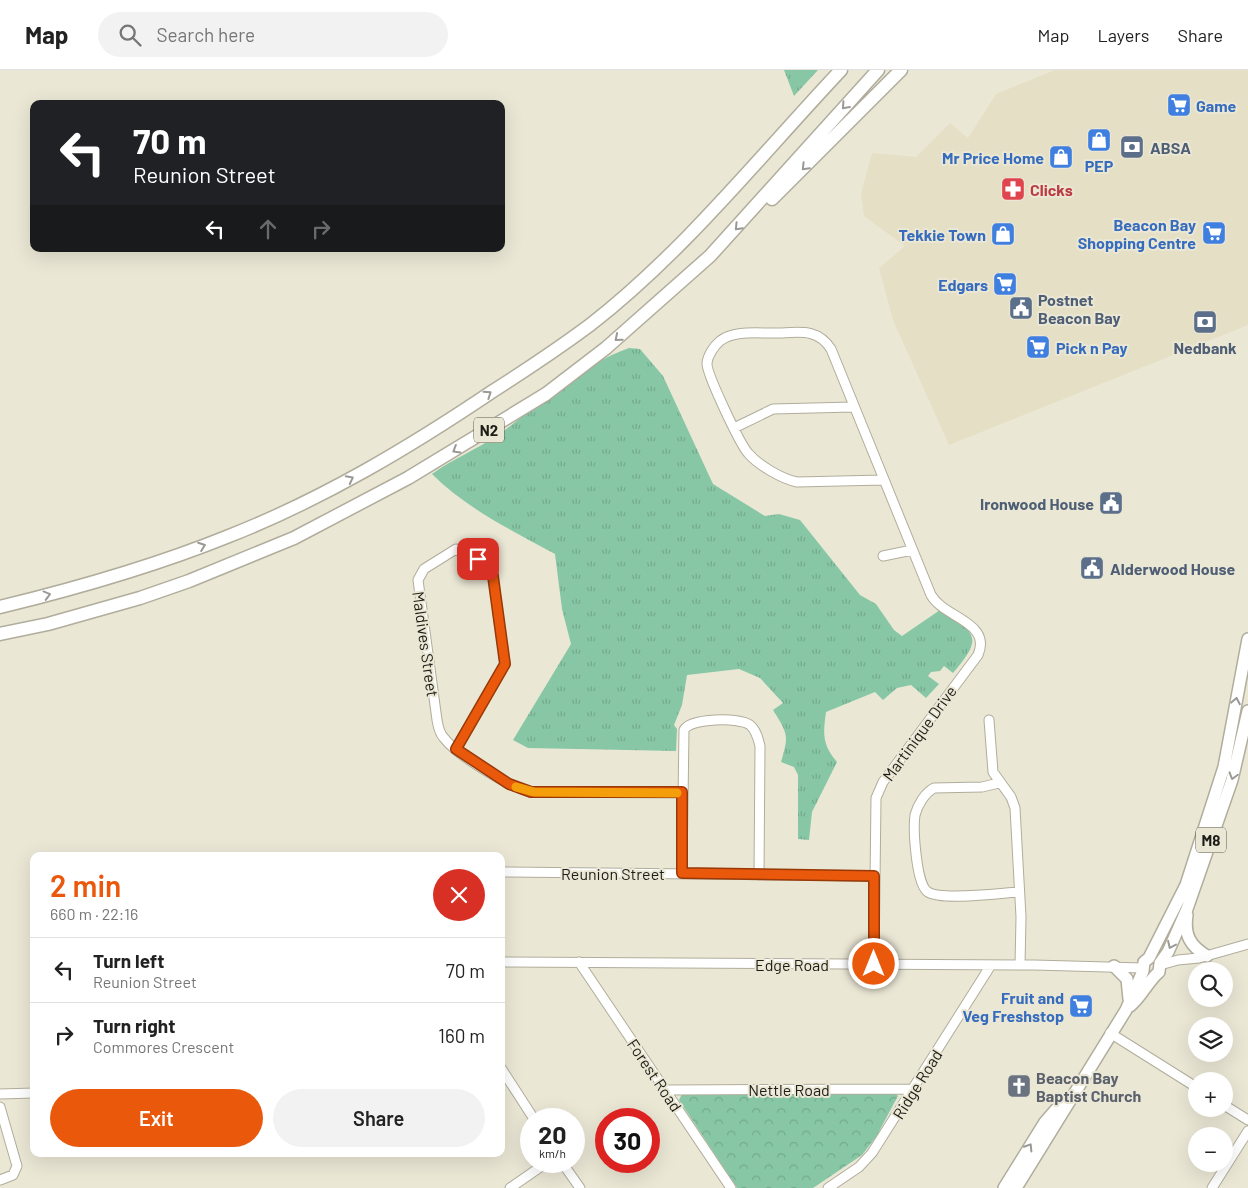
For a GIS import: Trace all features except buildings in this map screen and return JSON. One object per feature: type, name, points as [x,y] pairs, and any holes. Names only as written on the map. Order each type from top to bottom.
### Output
[{"type":"highway","name":"N2","points":[[0,607],[128,572],[231,536],[299,505],[371,468],[455,417],[591,324],[651,270],[731,190],[841,70]]},
{"type":"highway","name":"N2","points":[[0,634],[58,622],[140,598],[190,581],[294,538],[408,478],[546,394],[606,348],[710,256],[752,212],[878,70]]},
{"type":"highway","points":[[752,212],[785,188],[901,70]]},
{"type":"main road","name":"M8","points":[[1016,1188],[1110,1033],[1128,1006],[1146,988],[1152,967],[1186,885],[1224,767],[1248,639]]},
{"type":"main road","name":"M8","points":[[1152,967],[1168,952],[1187,909],[1232,780],[1248,712]]},
{"type":"main road","points":[[1187,909],[1186,928],[1189,942],[1203,957]]},
{"type":"main road","points":[[1114,966],[1126,979],[1128,1006]]},
{"type":"main road","name":"M8","points":[[1004,1188],[1045,1122],[1076,1088]]},
{"type":"street","name":"Martinique Drive","points":[[734,428],[707,364],[721,340],[733,335],[803,333],[819,335],[831,349],[853,407],[935,603],[972,626],[981,643],[978,655],[880,787],[874,805],[874,964]]},
{"type":"street","points":[[853,407],[773,409],[734,428],[751,456],[790,480],[884,480]]},
{"type":"street","name":"Maldives Street","points":[[456,749],[505,664],[492,569],[469,554],[456,549],[424,569],[418,580],[439,728],[443,738],[456,749],[509,784],[531,792],[682,792]]},
{"type":"street","points":[[884,556],[912,550]]},
{"type":"street","points":[[989,720],[992,766],[999,783],[1011,797],[1015,808],[1020,965]]},
{"type":"street","points":[[682,873],[683,732],[686,726],[698,721],[742,721],[752,727],[757,735],[760,753],[759,875]]},
{"type":"street","points":[[999,783],[982,787],[934,788],[929,791],[918,807],[915,818],[918,874],[923,888],[936,895],[1019,892]]},
{"type":"street","name":"Reunion Street","points":[[505,872],[874,876]]},
{"type":"street","name":"Edge Road","points":[[505,962],[1152,967],[1178,960],[1203,957],[1248,944]]},
{"type":"street","name":"Forest Road","points":[[580,962],[731,1188]]},
{"type":"street","name":"Ridge Road","points":[[828,1188],[860,1168],[869,1158],[991,965]]},
{"type":"street","points":[[1110,1033],[1188,1082]]},
{"type":"street","points":[[505,1074],[527,1108]]},
{"type":"street","name":"Nettle Road","points":[[666,1090],[913,1089]]},
{"type":"street","points":[[0,1094],[30,1093]]},
{"type":"street","points":[[0,1107],[17,1166],[13,1175],[0,1180]]},
{"type":"street","points":[[1233,1111],[1248,1120]]},
{"type":"street","points":[[1212,1188],[1248,1131]]},
{"type":"street","points":[[510,1188],[532,1173]]},
{"type":"street","points":[[569,1173],[580,1188]]},
{"type":"shaded area","points":[[1055,70],[1248,70],[1248,325],[949,445],[893,320],[879,268],[905,246],[864,216],[861,194],[872,153],[916,157],[950,123],[968,138],[996,94]]},
{"type":"green space","points":[[784,70],[818,70],[794,96]]},
{"type":"green space","points":[[629,348],[640,349],[663,376],[713,484],[765,516],[779,514],[800,520],[860,595],[876,604],[894,630],[902,636],[940,610],[961,624],[972,636],[969,651],[953,673],[944,666],[940,671],[931,672],[928,676],[939,684],[926,698],[911,685],[897,688],[883,700],[875,692],[826,712],[824,727],[826,744],[837,762],[812,812],[809,840],[798,839],[798,775],[794,767],[781,762],[786,735],[782,724],[773,710],[783,703],[760,678],[739,669],[687,675],[682,705],[674,725],[677,729],[676,751],[528,748],[513,740],[571,644],[562,609],[555,554],[475,509],[432,474],[498,435],[577,375],[611,355]]},
{"type":"green space","points":[[689,1092],[896,1094],[898,1096],[876,1137],[862,1155],[813,1188],[737,1188],[679,1100],[682,1094]]},
{"type":"slow traffic","points":[[516,787],[534,792],[677,793]]},
{"type":"place","name":"Game","points":[[1179,105]]},
{"type":"place","name":"PEP","points":[[1099,140]]},
{"type":"place","name":"ABSA","points":[[1132,147]]},
{"type":"place","name":"Mr Price Home","points":[[1061,157]]},
{"type":"place","name":"Clicks","points":[[1013,189]]},
{"type":"place","name":"Beacon Bay Shopping Centre","points":[[1214,233]]},
{"type":"place","name":"Tekkie Town","points":[[1003,234]]},
{"type":"place","name":"Edgars","points":[[1005,284]]},
{"type":"place","name":"Postnet Beacon Bay","points":[[1021,308]]},
{"type":"place","name":"Nedbank","points":[[1205,322]]},
{"type":"place","name":"Pick n Pay","points":[[1038,347]]},
{"type":"place","name":"Ironwood House","points":[[1111,503]]},
{"type":"place","name":"Alderwood House","points":[[1092,568]]},
{"type":"place","name":"Fruit and Veg Freshstop","points":[[1081,1006]]},
{"type":"place","name":"Beacon Bay Baptist Church","points":[[1019,1086]]},
{"type":"route","points":[[478,559],[492,569],[505,664],[456,749],[509,784],[531,792],[682,792],[682,873],[874,876],[874,964]]}]
